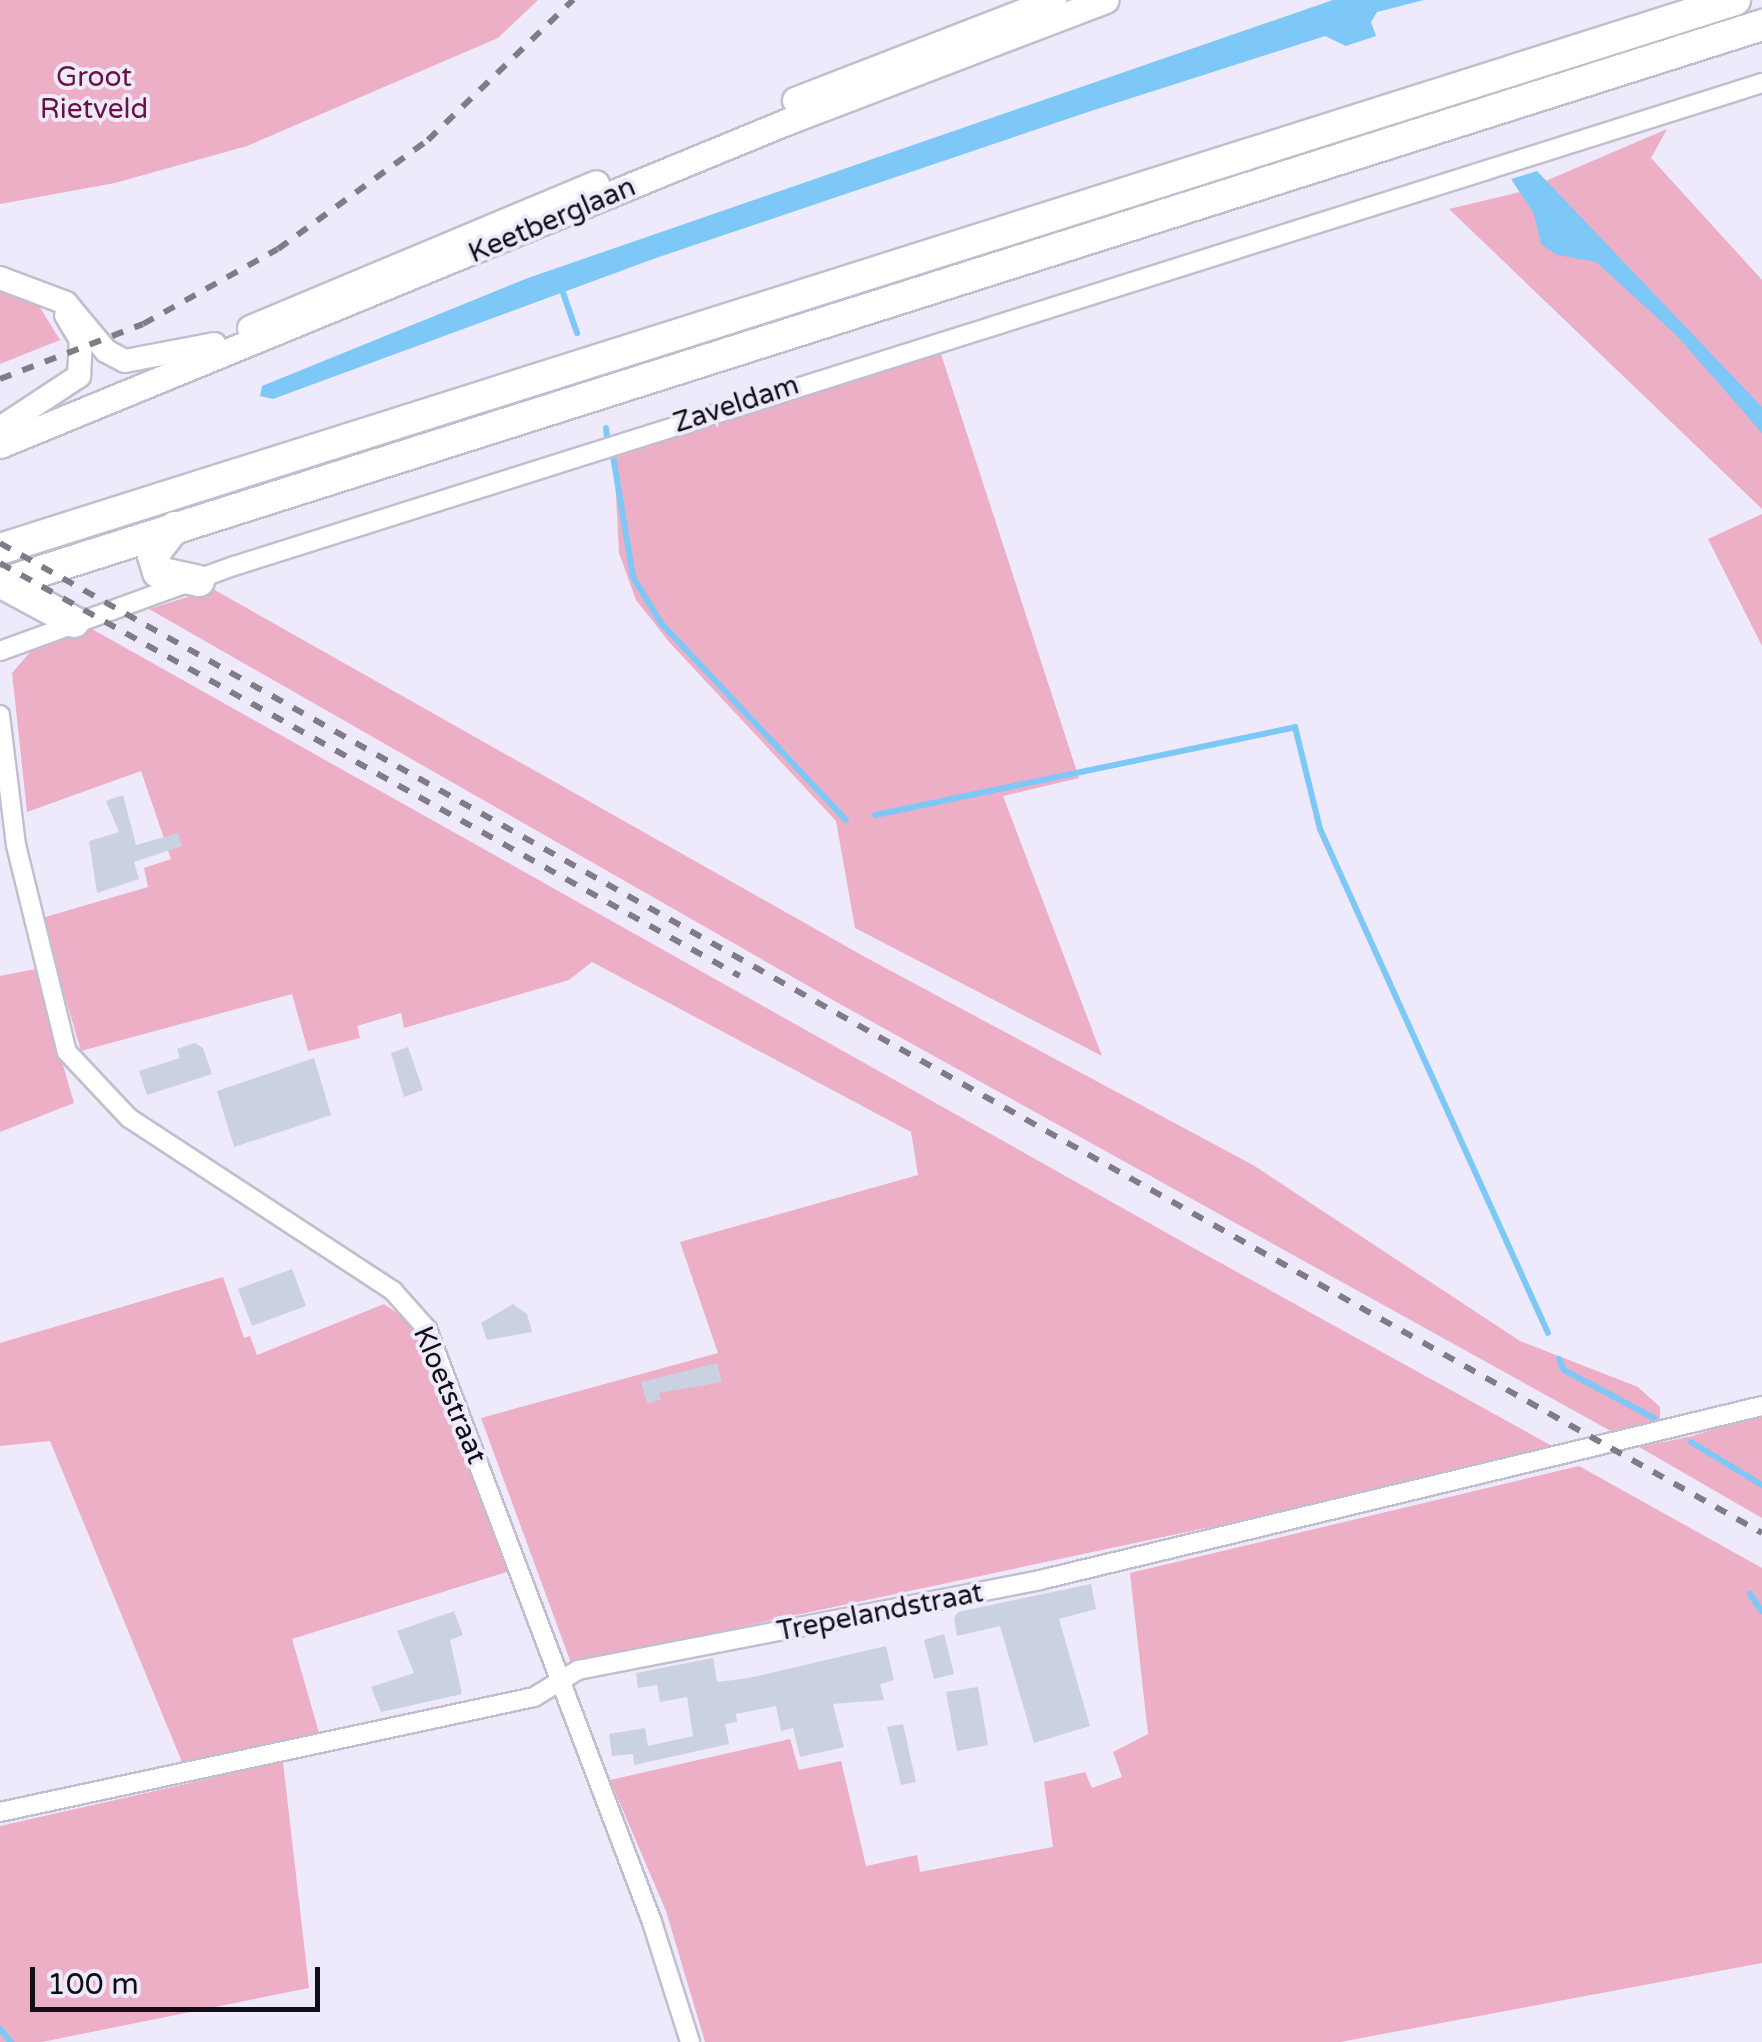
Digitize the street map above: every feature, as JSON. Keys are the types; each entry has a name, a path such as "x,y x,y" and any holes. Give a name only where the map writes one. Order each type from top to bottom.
{"highway":[{"path":"0,549 1735,0"},
{"path":"1,584 1762,25"},
{"path":"175,527 153,555 158,572 199,580"},
{"path":"1,584 74,622"}],"main road":[{"name":"Keetberglaan","path":"0,428 214,344 932,44 1052,0"},
{"name":"Keetberglaan","path":"0,445 786,122 1106,0"}],"street":[{"name":"Zaveldam","path":"0,651 199,580 1477,169 1762,82"},
{"path":"0,278 78,312 106,350 125,361 214,344"},
{"path":"0,428 80,376 78,332 45,295"},
{"name":"Kloetstraat","path":"0,715 16,845 67,1052 128,1118 338,1254 412,1310 438,1354 685,2011 690,2042"},
{"name":"Trepelandstraat","path":"0,1812 534,1697 578,1670 1040,1580 1762,1406"}],"green space":[{"name":"Groot Rietveld","path":"0,0 538,0 498,38 247,146 115,183 0,204"},
{"path":"1667,129 1651,158 1762,280 1762,509 1449,209 1520,192"},
{"path":"0,292 39,306 60,340 0,364"},
{"path":"940,351 1079,778 1003,796 1102,1056 855,928 836,821 670,643 636,600 619,553 614,458"},
{"path":"1762,514 1762,646 1708,539"},
{"path":"213,589 865,957 1253,1165 1520,1341 1638,1387 1660,1407 1660,1425 1618,1435 840,1004 149,609"},
{"path":"92,629 1563,1452 571,1663 481,1418 718,1353 680,1242 918,1175 911,1132 592,962 569,980 404,1028 401,1013 357,1026 360,1038 308,1051 292,994 81,1051 42,918 148,887 144,868 171,859 141,771 27,812 12,673 31,651"},
{"path":"35,969 74,1103 0,1132 0,976"},
{"path":"223,1277 244,1338 250,1336 257,1355 384,1304 413,1324 433,1359 513,1570 292,1639 320,1736 182,1762 50,1441 0,1446 0,1343"},
{"path":"1762,1414 1762,1518 1639,1447 1692,1436"},
{"path":"1579,1466 1762,1568 1762,1963 1340,2042 705,2042 666,1911 610,1780 790,1739 799,1770 841,1761 866,1866 917,1855 920,1872 1053,1847 1044,1782 1085,1772 1092,1788 1122,1777 1113,1752 1148,1734 1130,1573"},
{"path":"283,1762 309,1988 42,2042 0,2042 0,1826"}],"water":[{"path":"1333,0 1424,0 1377,12 1371,22 1376,36 1346,46 1325,36 1091,111 656,258 273,399 260,396 262,386 528,278"},
{"path":"1537,171 1762,407 1762,433 1677,336 1596,262 1557,255 1541,244 1534,214 1511,179"}],"building":[{"path":"123,795 136,845 178,833 182,846 134,862 139,879 97,893 89,841 119,832 106,801"},
{"path":"195,1043 203,1048 212,1074 147,1095 139,1071 180,1058 177,1049"},
{"path":"408,1047 423,1090 404,1097 391,1053"},
{"path":"314,1058 331,1115 234,1147 217,1091"},
{"path":"292,1269 306,1306 252,1326 238,1289"},
{"path":"513,1304 527,1314 532,1332 487,1340 481,1323"},
{"path":"717,1363 722,1382 659,1393 661,1400 647,1403 641,1382"},
{"path":"1091,1584 1096,1609 1059,1619 1090,1726 1034,1743 1000,1626 957,1636 954,1618 958,1612"},
{"path":"454,1611 463,1635 450,1640 462,1694 381,1712 371,1687 414,1673 397,1631"},
{"path":"944,1634 954,1674 934,1679 924,1640"},
{"path":"886,1646 894,1680 880,1684 884,1700 833,1704 844,1747 800,1757 793,1728 781,1731 776,1706 736,1714 737,1722 725,1724 729,1744 634,1765 633,1754 612,1756 609,1734 645,1728 648,1746 693,1736 687,1697 660,1702 657,1685 638,1688 636,1673 713,1658 717,1682"},
{"path":"978,1687 988,1745 957,1751 946,1692"},
{"path":"903,1724 916,1782 901,1785 887,1727"}],"waterway":[{"path":"561,287 577,333"},
{"path":"606,428 607,436"},
{"path":"613,456 633,577 661,623 846,820"},
{"path":"875,815 1295,727 1320,829 1548,1333"},
{"path":"1559,1359 1564,1370 1654,1418"},
{"path":"1691,1442 1762,1485"},
{"path":"1750,1594 1762,1611"},
{"path":"0,2029 11,2042"}],"railway":[{"path":"0,379 143,324 278,249 428,140 573,0"},
{"path":"0,543 1762,1533"},
{"path":"0,563 740,976"}]}
